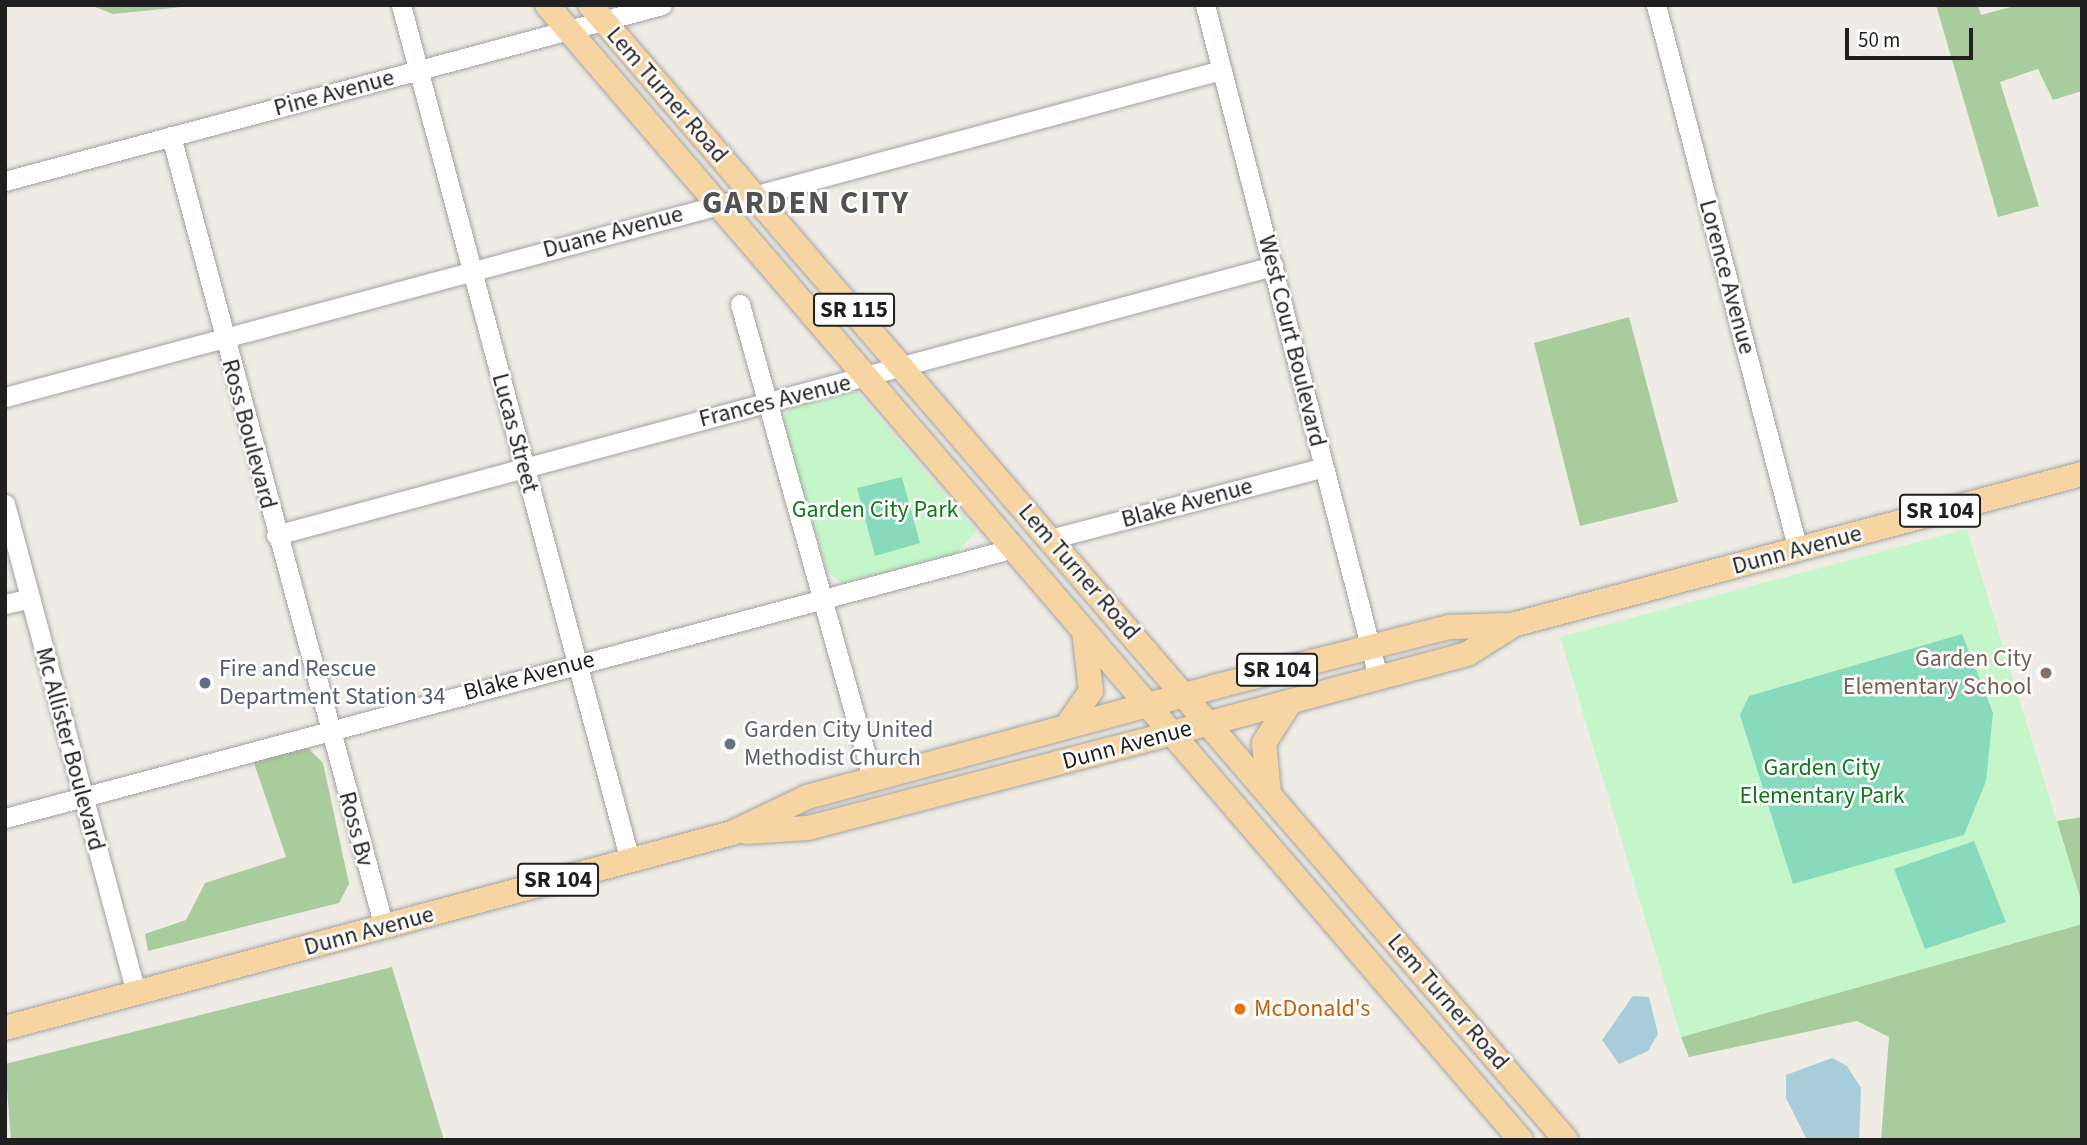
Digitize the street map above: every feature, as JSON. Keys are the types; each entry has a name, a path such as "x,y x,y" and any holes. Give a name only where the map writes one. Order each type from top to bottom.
{"main road":[{"name":"Lem Turner Road","path":"548,5 1521,1140"},
{"name":"Lem Turner Road","path":"597,13 1566,1140"},
{"name":"Dunn Avenue","path":"5,1028 732,833 807,797 1149,704 1450,627 1512,625 2082,474"},
{"name":"Dunn Avenue","path":"732,833 808,828 1173,733 1467,653 1512,625"},
{"path":"1066,727 1091,691 1084,630"},
{"path":"1269,794 1264,743 1291,701"}],"street":[{"name":"Lucas Street","path":"401,5 630,861"},
{"name":"Pine Avenue","path":"5,181 568,30 597,13 663,5"},
{"name":"West Court Boulevard","path":"1205,5 1378,677"},
{"name":"Lorence Avenue","path":"1656,5 1798,550"},
{"name":"Duane Avenue","path":"5,397 1222,69"},
{"name":"Ross Boulevard","path":"171,136 329,730"},
{"name":"Frances Avenue","path":"276,535 523,464 904,368 1273,266"},
{"path":"740,304 770,402 873,780"},
{"name":"Blake Avenue","path":"1050,539 1324,467"},
{"name":"Mc Allister Boulevard","path":"5,504 136,993"},
{"name":"Blake Avenue","path":"5,818 1014,548"},
{"path":"5,604 30,598"},
{"name":"Ross Bv","path":"329,730 384,927"}],"green space":[{"path":"90,5 202,5 113,14"},
{"path":"1936,5 1978,5 1981,15 2018,5 2082,5 2082,91 2053,100 2038,69 2000,82 2039,206 1998,217"},
{"path":"1629,317 1678,502 1580,526 1534,343"},
{"name":"Garden City Park","path":"856,391 976,531 955,555 845,586 827,571 782,419 793,404"},
{"path":"902,477 920,543 875,556 857,488"},
{"name":"Garden City Elementary Park","path":"1967,529 2082,904 2082,924 1681,1037 1560,637"},
{"path":"1962,634 1993,713 1986,781 1964,835 1793,884 1740,715 1749,696"},
{"path":"304,744 323,763 349,884 339,903 148,951 145,934 186,920 205,883 286,857 252,757"},
{"path":"2082,817 2082,904 2057,821"},
{"path":"1974,841 2006,922 1925,949 1894,869"},
{"path":"2082,924 2082,1140 1881,1140 1889,1037 1857,1021 1689,1057 1681,1037"},
{"path":"392,967 444,1140 11,1140 5,1064"}],"water":[{"path":"1633,996 1649,997 1658,1034 1648,1051 1619,1064 1602,1040"},
{"path":"1832,1058 1847,1066 1861,1088 1859,1140 1807,1140 1786,1098 1786,1075"}],"place":[{"name":"Garden City Elementary School","path":"2046,673"},
{"name":"Fire and Rescue Department Station 34","path":"205,683"},
{"name":"Garden City United Methodist Church","path":"730,744"},
{"name":"McDonald's","path":"1240,1009"}],"district":[{"name":"GARDEN CITY","path":"806,203"}]}
